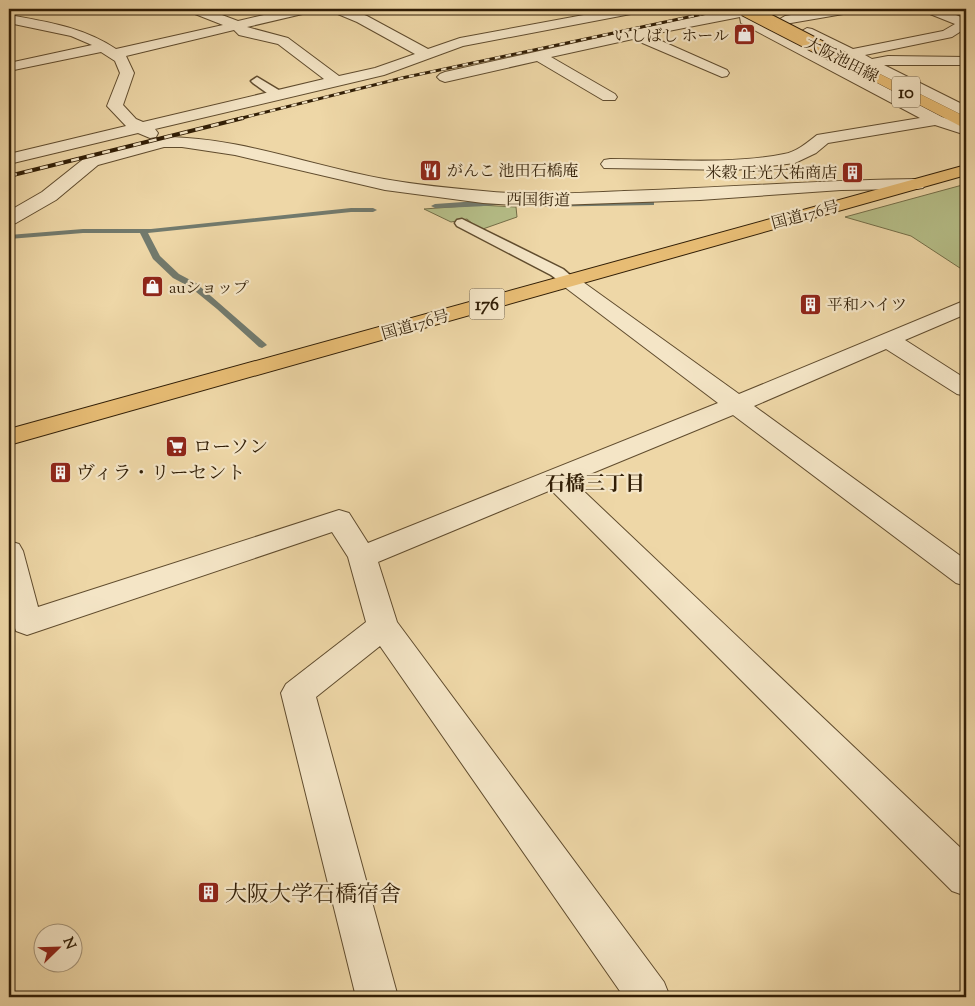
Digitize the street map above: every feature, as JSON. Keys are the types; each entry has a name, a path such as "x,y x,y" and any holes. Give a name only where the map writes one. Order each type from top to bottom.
{"main road":[{"name":"大阪池田線","path":"746,11 849,57 966,123"},
{"name":"国道176号","path":"9,437 966,170"}],"street":[{"path":"195,9 236,25 244,32 283,41 336,81"},
{"path":"9,67 110,50 306,9"},
{"path":"338,9 362,18 427,54"},
{"path":"13,157 379,72 460,42 636,9"},
{"path":"785,20 849,9"},
{"path":"849,57 946,34 965,22 930,9"},
{"path":"746,11 746,20 936,120 966,130"},
{"path":"445,77 746,11 775,16 785,20 849,57 870,63 966,112"},
{"path":"9,19 75,33 110,50 121,59 127,73 115,106 130,122 164,142"},
{"path":"636,35 722,73"},
{"path":"539,56 609,97"},
{"path":"870,63 888,60 966,61"},
{"path":"610,164 736,165 789,160 810,149 823,139 936,120"},
{"path":"9,219 48,196 92,161 164,142"},
{"name":"西国街道","path":"164,142 182,142 235,150 385,185 477,197 518,200 680,195 841,185 917,184"},
{"path":"569,281 966,575"},
{"path":"362,557 737,404 966,306"},
{"path":"888,340 966,389"},
{"path":"554,478 966,878"},
{"path":"9,551 18,626 339,520 362,557 383,626 649,997"},
{"path":"377,997 298,693 383,626"}],"lane":[{"path":"257,81 278,95"},
{"path":"462,223 557,272 569,281"}],"green space":[{"path":"435,9 503,9 460,14"},
{"path":"966,184 966,272 911,236 845,217"},
{"path":"479,205 516,207 517,217 480,230 467,219 451,222 424,209"}],"waterway":[{"path":"435,206 478,203 497,204"},
{"path":"530,205 651,203"},
{"path":"143,231 351,210 373,210"},
{"path":"9,237 83,231 143,231"},
{"path":"143,231 156,257 176,276 193,285 220,307 262,345"}],"railway":[{"path":"238,119 402,78 726,9"},
{"path":"9,176 243,118"}],"place":[{"name":"いしばし ホール","path":"745,35"},
{"name":"がんこ 池田石橋庵","path":"431,170"},
{"name":"米穀 正光大祐商店","path":"853,172"},
{"name":"auショップ","path":"153,287"},
{"name":"平和ハイツ","path":"811,304"},
{"name":"ローソン","path":"177,446"},
{"name":"ヴィラ・リーセント","path":"60,472"},
{"name":"大阪大学石橋宿舎","path":"209,893"}],"district":[{"name":"石橋三丁目","path":"595,483"}]}
